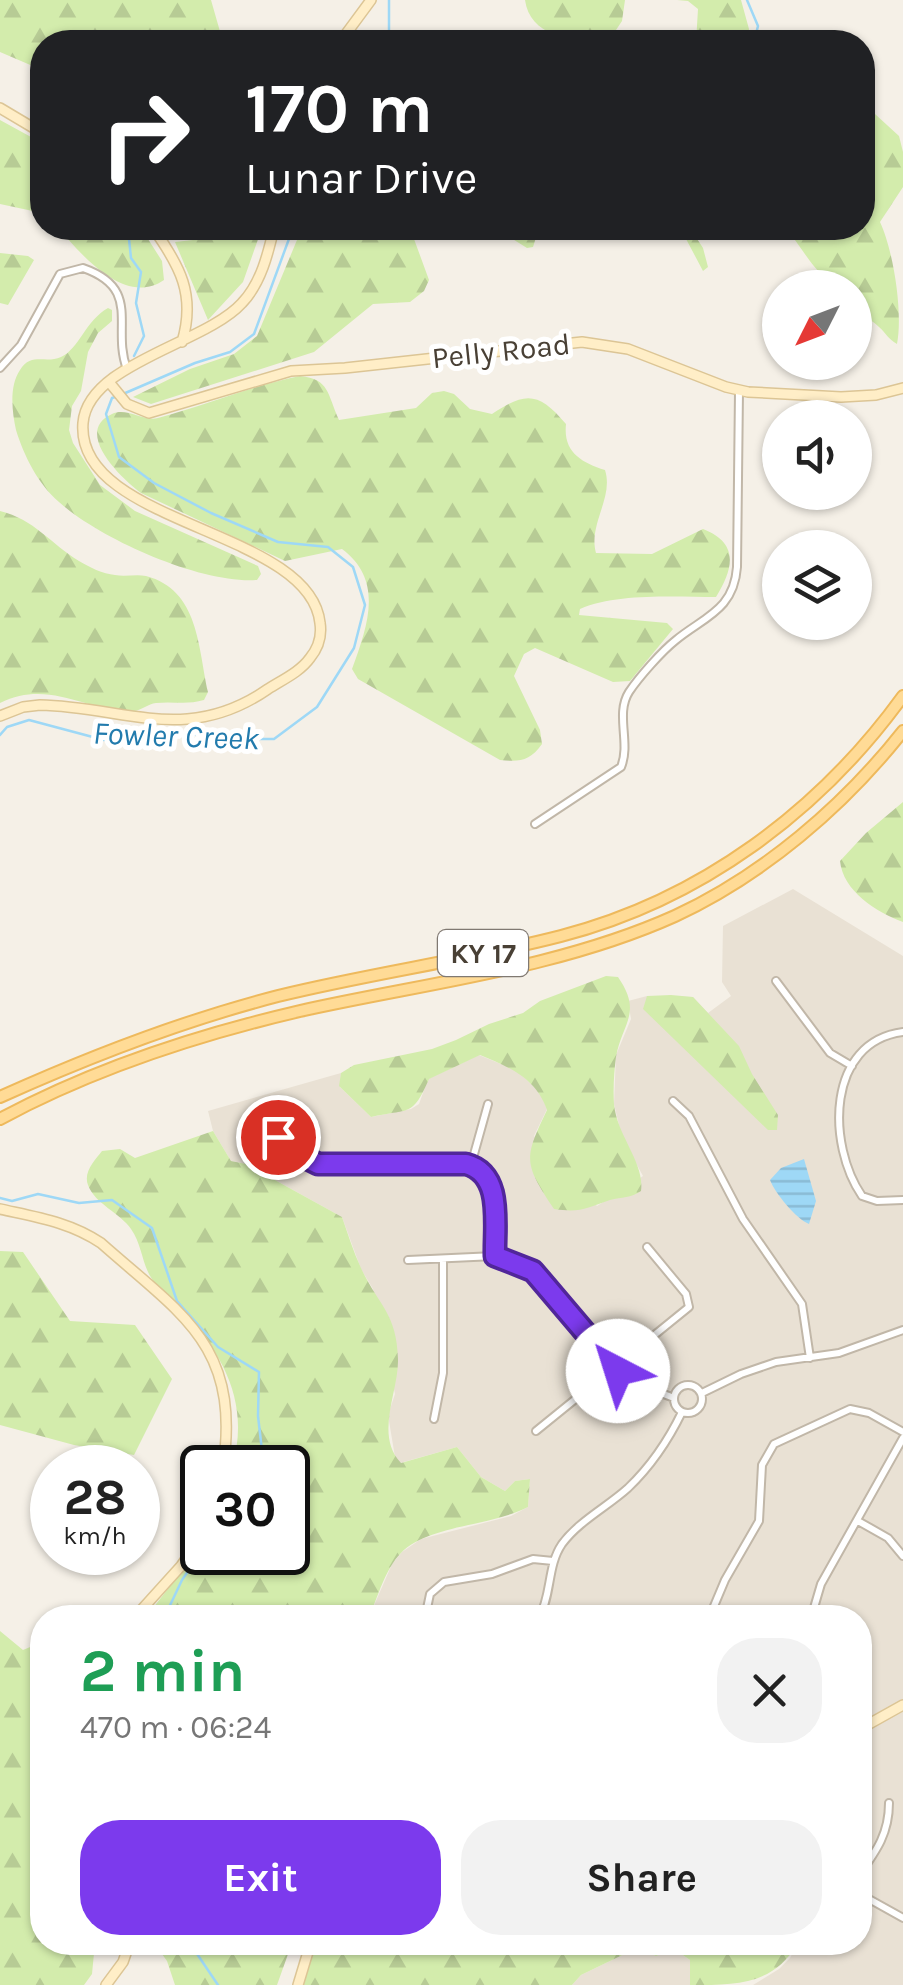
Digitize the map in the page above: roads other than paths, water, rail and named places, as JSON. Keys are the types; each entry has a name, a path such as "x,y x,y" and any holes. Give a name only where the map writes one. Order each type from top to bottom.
{"main road":[{"path":"349,30 370,0"},
{"path":"0,108 30,126"},
{"path":"159,240 188,295 190,308 182,342"},
{"path":"0,716 40,705 153,720 221,715 294,672 306,663 318,644 319,614 313,600 294,579 266,558 130,495 97,462 84,434 84,420 95,393 128,370 218,322 244,300 264,264 271,240"},
{"name":"Pelly Road","path":"109,382 127,404 150,413 291,370 344,368 582,342 628,348 739,390 842,396 876,395 903,388"},
{"name":"KY 17","path":"0,1097 83,1059 182,1023 281,996 564,936 642,909 722,867 779,828 840,773 903,696"},
{"name":"KY 17","path":"3,1118 89,1078 244,1025 552,958 647,928 708,898 780,850 843,797 903,731"},
{"path":"0,1209 84,1231 101,1242 195,1329 212,1355 222,1381 225,1445"},
{"path":"146,1605 180,1568"},
{"path":"872,1723 903,1705"},
{"path":"106,1985 125,1955"},
{"path":"298,1985 307,1955"}],"street":[{"path":"0,368 22,345 60,274 83,268 105,279 121,301 122,352 128,370"},
{"path":"535,824 622,768 624,707 631,690 672,643 704,622 732,590 737,570 739,390"},
{"path":"776,981 830,1053 852,1066"},
{"path":"903,1032 888,1034 869,1044 852,1066 839,1109 838,1127 844,1158 862,1196 877,1201 903,1200"},
{"path":"673,1101 688,1116 743,1219 802,1304 810,1358"},
{"path":"471,1165 488,1104"},
{"path":"278,1137 318,1164 471,1165 487,1176 493,1189 495,1256"},
{"path":"536,1431 689,1307 686,1294 647,1247"},
{"path":"408,1260 495,1256 533,1271 614,1367 639,1388 674,1398 682,1412"},
{"path":"434,1419 443,1374 442,1260"},
{"path":"702,1393 776,1362 839,1354 903,1330"},
{"path":"674,1398 677,1389 686,1384 702,1393 698,1409 682,1412"},
{"path":"715,1605 759,1520 761,1472 764,1458 774,1444 850,1409 869,1413 903,1436 820,1584 815,1605"},
{"path":"544,1605 553,1561 572,1532 627,1488 656,1457 682,1412"},
{"path":"858,1521 888,1538 903,1556"},
{"path":"426,1605 438,1585 492,1574 533,1559 553,1561"},
{"path":"872,1857 888,1828 889,1803"},
{"path":"872,1901 903,1918"}],"water":[{"path":"804,1159 816,1201 809,1224 786,1205 770,1180 781,1168"}],"waterway":[{"path":"389,0 389,30"},
{"name":"Fowler Creek","path":"747,0 757,30"},
{"path":"129,240 131,258 141,272 136,303 144,336 134,356"},
{"name":"Fowler Creek","path":"123,394 230,352 254,334 289,240"},
{"name":"Fowler Creek","path":"0,735 7,727 29,720 104,740 143,728 231,739 274,739 317,707 354,648 365,605 353,567 328,547 278,542 154,483 119,457 106,414 115,397"},
{"name":"Fowler Creek","path":"0,1198 12,1201 38,1194 79,1203 112,1200 152,1228 177,1301 218,1347 259,1372 261,1445"},
{"name":"Fowler Creek","path":"170,1605 185,1575"},
{"name":"Fowler Creek","path":"198,1955 218,1985"}]}
